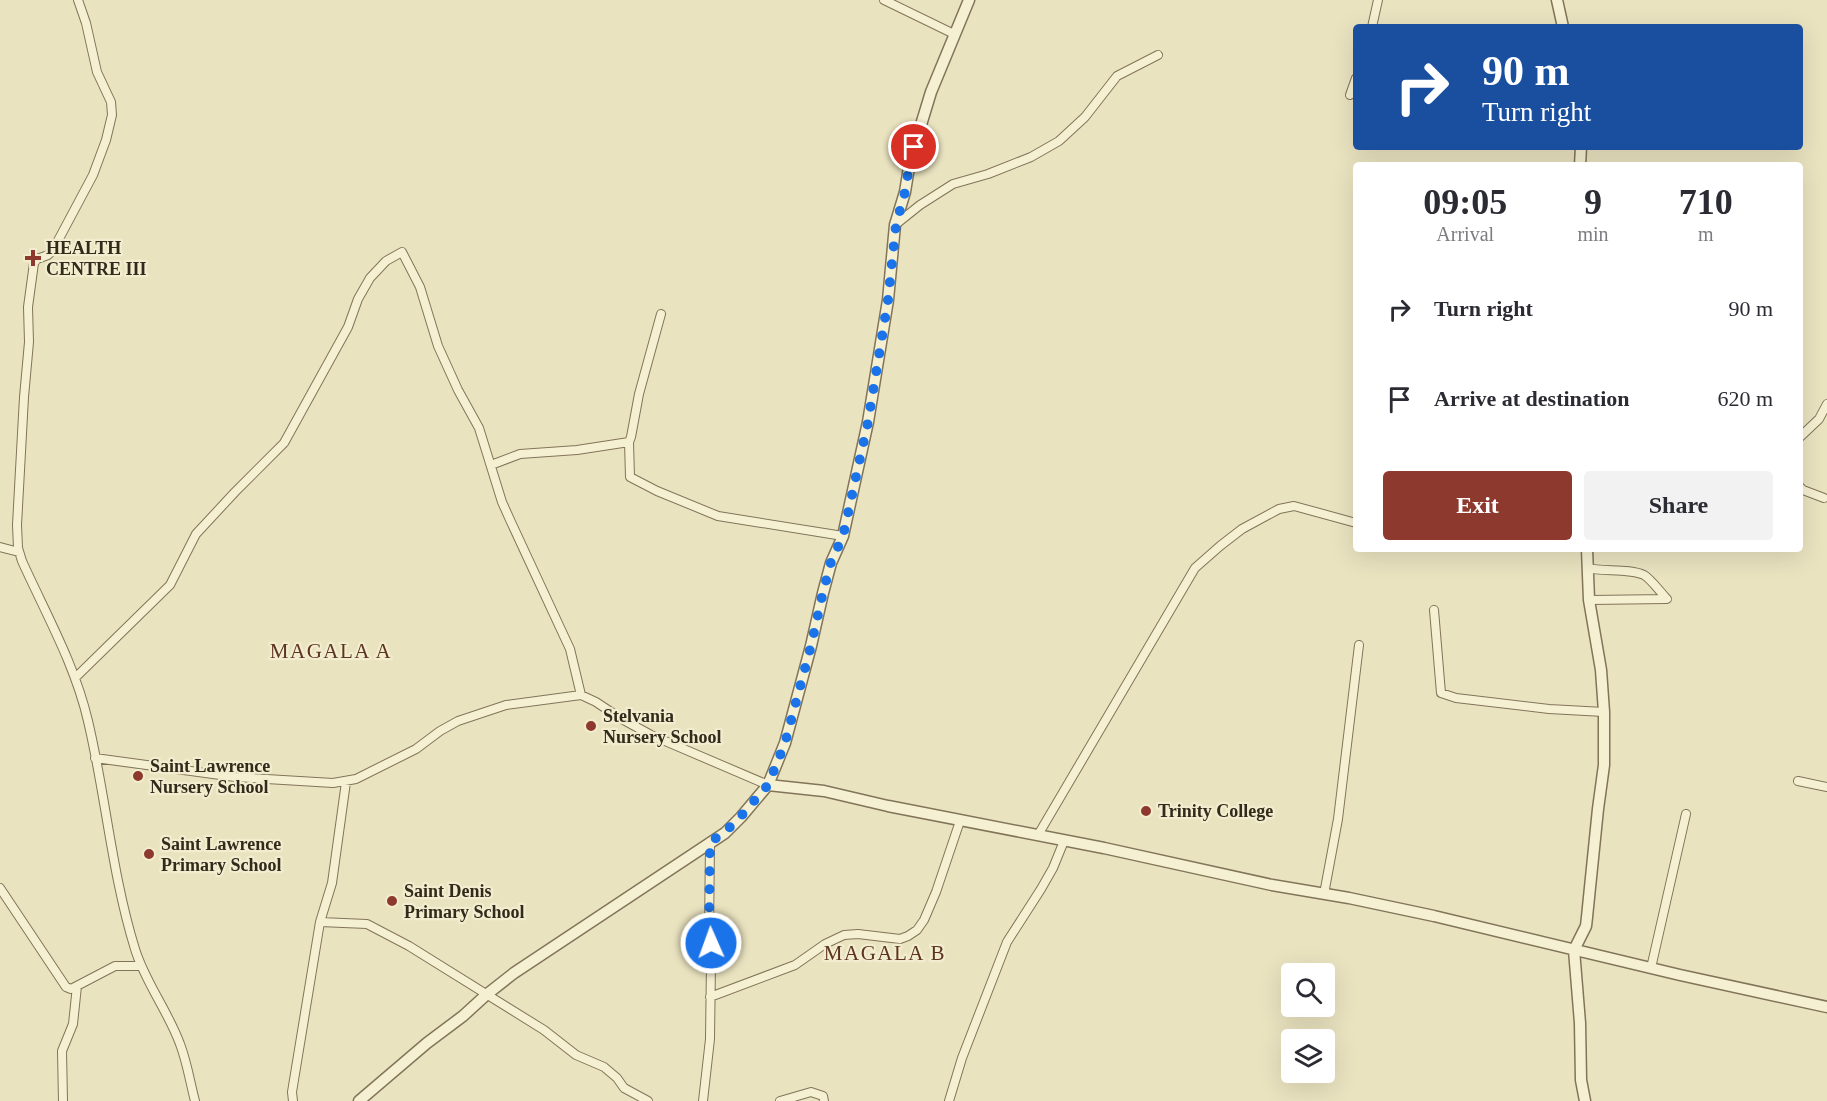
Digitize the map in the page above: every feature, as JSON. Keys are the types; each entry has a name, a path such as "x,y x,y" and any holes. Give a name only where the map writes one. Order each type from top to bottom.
{"street":[{"path":"78,0 86,23 97,72 111,102 112,115 106,140 93,175 53,250 34,263 28,307 17,525 19,552 75,678 88,720 104,810 135,951 180,1044 195,1101"},
{"path":"884,0 954,34"},
{"path":"359,1101 419,1049 514,973 724,833 768,785 785,743 825,583 831,562 843,536 868,422 888,300 896,225 910,161 931,92 969,0"},
{"path":"1373,24 1378,0"},
{"path":"1557,0 1562,24"},
{"path":"896,225 953,184 1031,157 1059,141 1085,117 1117,76 1158,55"},
{"path":"1350,95 1353,86"},
{"path":"75,678 170,585 196,534 284,443 348,327 358,299 370,278 386,261 402,252 420,287 438,346 479,428 502,502 570,649 581,695"},
{"path":"661,314 628,442 630,477 718,516 843,536"},
{"path":"1803,434 1819,419 1827,404"},
{"path":"491,465 520,454 577,450 628,442"},
{"path":"1803,490 1824,498"},
{"path":"1038,835 1196,568 1242,529 1280,509 1294,506 1353,522"},
{"path":"0,547 19,552"},
{"path":"1585,1101 1581,1080 1580,1023 1574,950 1586,926 1604,765 1601,670 1589,600 1587,552"},
{"path":"1587,568 1620,570 1644,575 1667,599 1589,600"},
{"path":"1434,610 1441,693 1456,698 1549,709 1604,712"},
{"path":"1324,894 1338,819 1359,645"},
{"path":"95,758 235,777 346,782 416,749 458,721 487,710 506,705 581,695 651,735 768,785 824,791 1272,885 1434,916 1827,1007"},
{"path":"1798,781 1827,787"},
{"path":"292,1101 320,922 332,883 346,782"},
{"path":"1651,968 1686,814"},
{"path":"710,997 795,965 825,944 844,935 858,934 900,939 917,930 924,920 936,891 960,821"},
{"path":"949,1101 962,1058 1007,942 1049,875 1065,841"},
{"path":"704,1101 710,1039 710,842"},
{"path":"0,888 66,987 72,989 115,966 141,966"},
{"path":"320,922 367,924 409,946 544,1030 576,1055 604,1067 627,1090 648,1101"},
{"path":"63,1101 62,1051 73,1024 77,986"},
{"path":"780,1101 811,1092 823,1096 824,1101"}],"place":[{"name":"HEALTH CENTRE III","path":"33,258"},
{"name":"Stelvania Nursery School","path":"591,726"},
{"name":"Saint Lawrence Nursery School","path":"138,776"},
{"name":"Trinity College","path":"1146,811"},
{"name":"Saint Lawrence Primary School","path":"149,854"},
{"name":"Saint Denis Primary School","path":"392,901"}],"district":[{"name":"MAGALA A","path":"331,651"},
{"name":"MAGALA B","path":"885,953"}],"route":[{"path":"711,943 709,933 710,842 724,833 768,785 785,743 831,562 843,536 868,422 888,300 896,225 914,147"}]}
